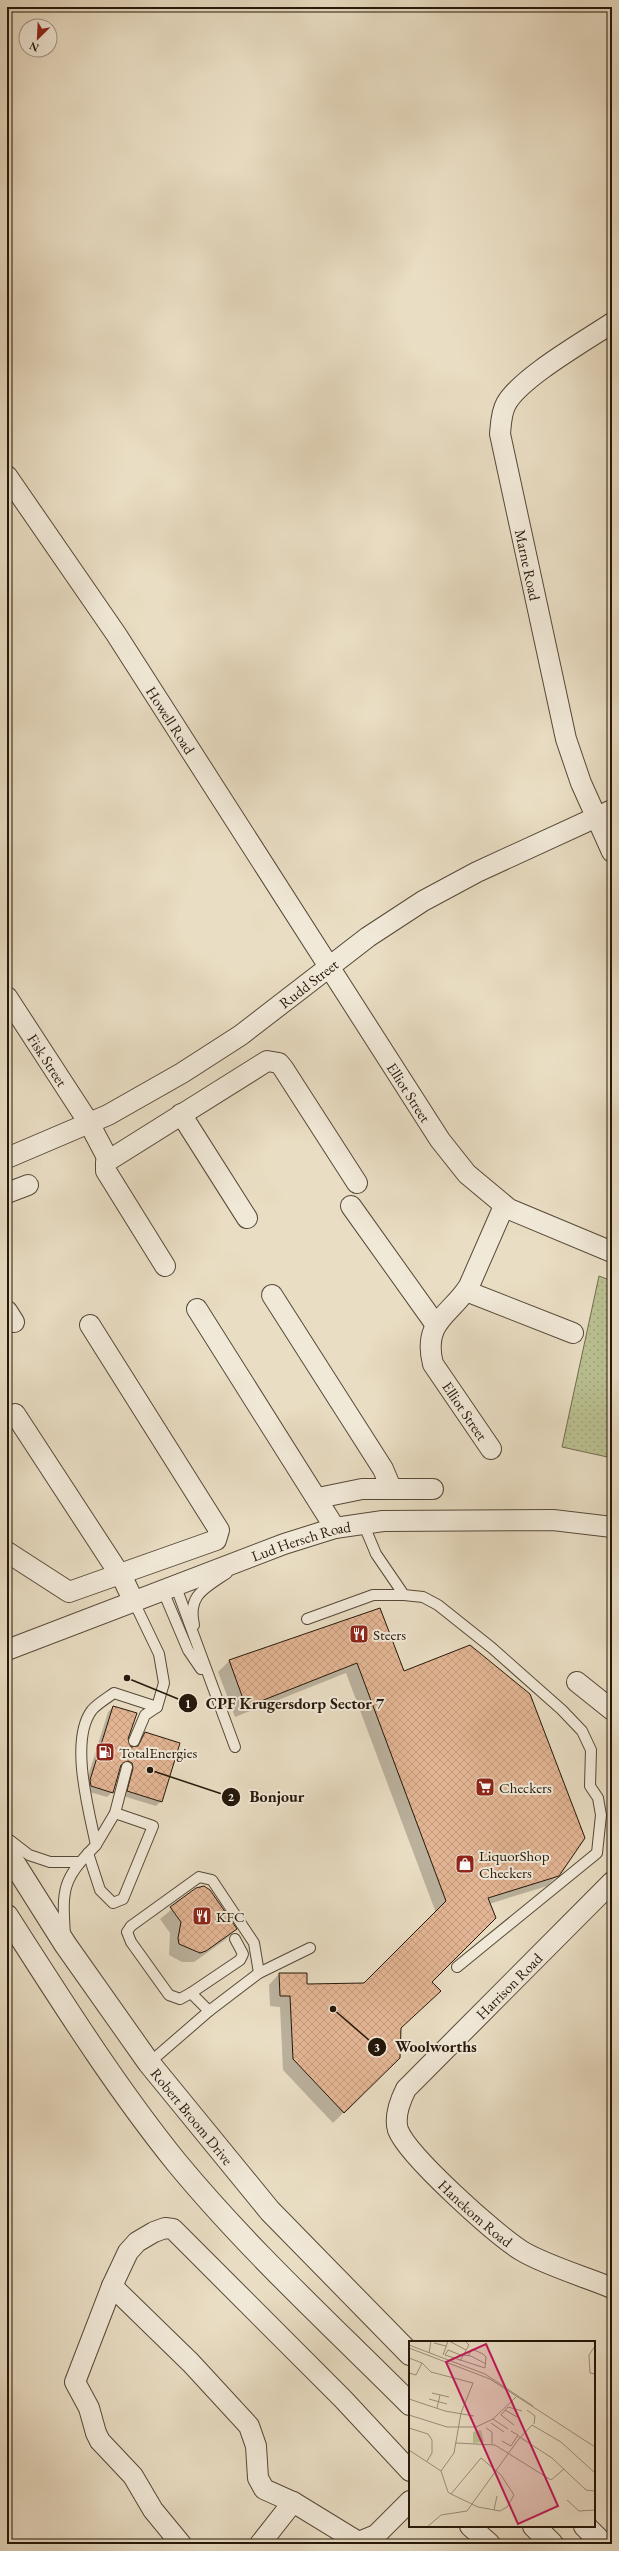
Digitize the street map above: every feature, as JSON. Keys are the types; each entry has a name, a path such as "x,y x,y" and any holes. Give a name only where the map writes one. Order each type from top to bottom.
{"street":[{"name":"Marne Road","path":"612,323 523,383 505,405 501,420 500,434 560,717 581,783 604,814 612,852"},
{"name":"Howell Road","path":"7,476 116,634 329,966"},
{"name":"Rudd Street","path":"7,1158 129,1105 182,1073 241,1035 368,937 436,893 477,872 604,814"},
{"name":"Elliot Street","path":"329,966 440,1140 467,1174 504,1206 528,1219 612,1252"},
{"name":"Fisk Street","path":"7,997 89,1123 108,1159"},
{"path":"165,1266 106,1172 105,1165 108,1159 267,1061 279,1063 357,1183"},
{"path":"181,1114 247,1218"},
{"path":"7,1193 28,1185"},
{"path":"351,1206 436,1324"},
{"name":"Elliot Street","path":"491,1449 433,1364 430,1353 431,1336 436,1324 466,1291 504,1206"},
{"path":"466,1291 573,1333"},
{"path":"272,1295 383,1469 391,1488"},
{"path":"197,1309 318,1498 335,1528"},
{"path":"7,1552 69,1592 216,1540 219,1530 90,1325"},
{"path":"15,1414 120,1575 134,1602"},
{"path":"318,1498 344,1491 391,1488 433,1488"},
{"name":"Lud Hersch Road","path":"7,1650 246,1559 335,1528 363,1523 553,1520 612,1527"},
{"path":"577,1682 612,1710"},
{"name":"Robert Broom Drive","path":"7,1852 65,1944 149,2063 270,2211 409,2353"},
{"name":"Harrison Road","path":"406,2090 612,1882"},
{"path":"7,1916 107,2070 177,2163 241,2236 409,2403"},
{"name":"Hanekom Road","path":"406,2090 399,2107 397,2123 404,2142 483,2222 523,2251 612,2288"},
{"path":"181,2544 153,2510 133,2476 100,2441 96,2433 89,2408 75,2382 112,2286 128,2252 137,2242 160,2229 173,2229 327,2383 409,2470"},
{"path":"112,2286 191,2363 249,2426 256,2446 258,2478 270,2493 293,2502 364,2542 409,2502"},
{"path":"260,2544 293,2502"},
{"path":"471,2527 490,2544"},
{"path":"535,2527 552,2544"},
{"path":"586,2527 603,2544"}],"lane":[{"path":"363,1523 376,1554 404,1595"},
{"path":"209,1681 192,1608 195,1597 246,1559"},
{"path":"169,1589 209,1681 235,1747"},
{"path":"307,1619 373,1595 404,1595 423,1597 438,1605 562,1710 582,1732 591,1750 590,1786 598,1798 600,1815 597,1853 457,1967"},
{"path":"134,1602 159,1654 164,1683 156,1707 145,1715 134,1741"},
{"path":"96,1845 86,1796 82,1757 82,1731 92,1710 114,1693 156,1707"},
{"path":"65,1944 63,1901 65,1884 79,1862 96,1845 115,1813 127,1767"},
{"path":"88,1853 100,1890 113,1902 123,1899 153,1826 115,1813"},
{"path":"7,1838 29,1855 50,1862 79,1862"},
{"path":"235,1939 243,1954 240,1960 192,1993 180,1999 169,1995 131,1942 127,1932 131,1926 199,1877 212,1880 254,1942 259,1973"},
{"path":"149,2063 209,2011 259,1973 310,1948"},
{"path":"192,1993 209,2011"}],"green space":[{"path":"599,1276 612,1281 612,1458 562,1447"}],"building":[{"path":"380,1608 404,1671 470,1645 530,1694 585,1838 559,1876 488,1898 496,1918 432,1982 441,1991 401,2028 400,2058 344,2113 293,2059 290,1996 280,1996 279,1973 307,1973 307,1984 364,1983 446,1901 357,1663 246,1707 229,1660"},
{"path":"113,1706 137,1713 128,1739 131,1747 138,1746 145,1732 180,1743 162,1802 127,1791 133,1768 132,1763 128,1761 121,1765 113,1793 91,1786 90,1780"},
{"name":"KFC","path":"204,1886 210,1890 237,1929 206,1951 200,1953 179,1944 178,1938 181,1922 170,1907 196,1888"}],"place":[{"name":"Steers","path":"359,1634"},
{"name":"CPF Krugersdorp Sector 7","path":"127,1678"},
{"name":"TotalEnergies","path":"105,1752"},
{"name":"Bonjour","path":"150,1770"},
{"name":"Checkers","path":"485,1787"},
{"name":"LiquorShop Checkers","path":"465,1864"},
{"name":"KFC","path":"202,1916"},
{"name":"Woolworths","path":"333,2009"}]}
